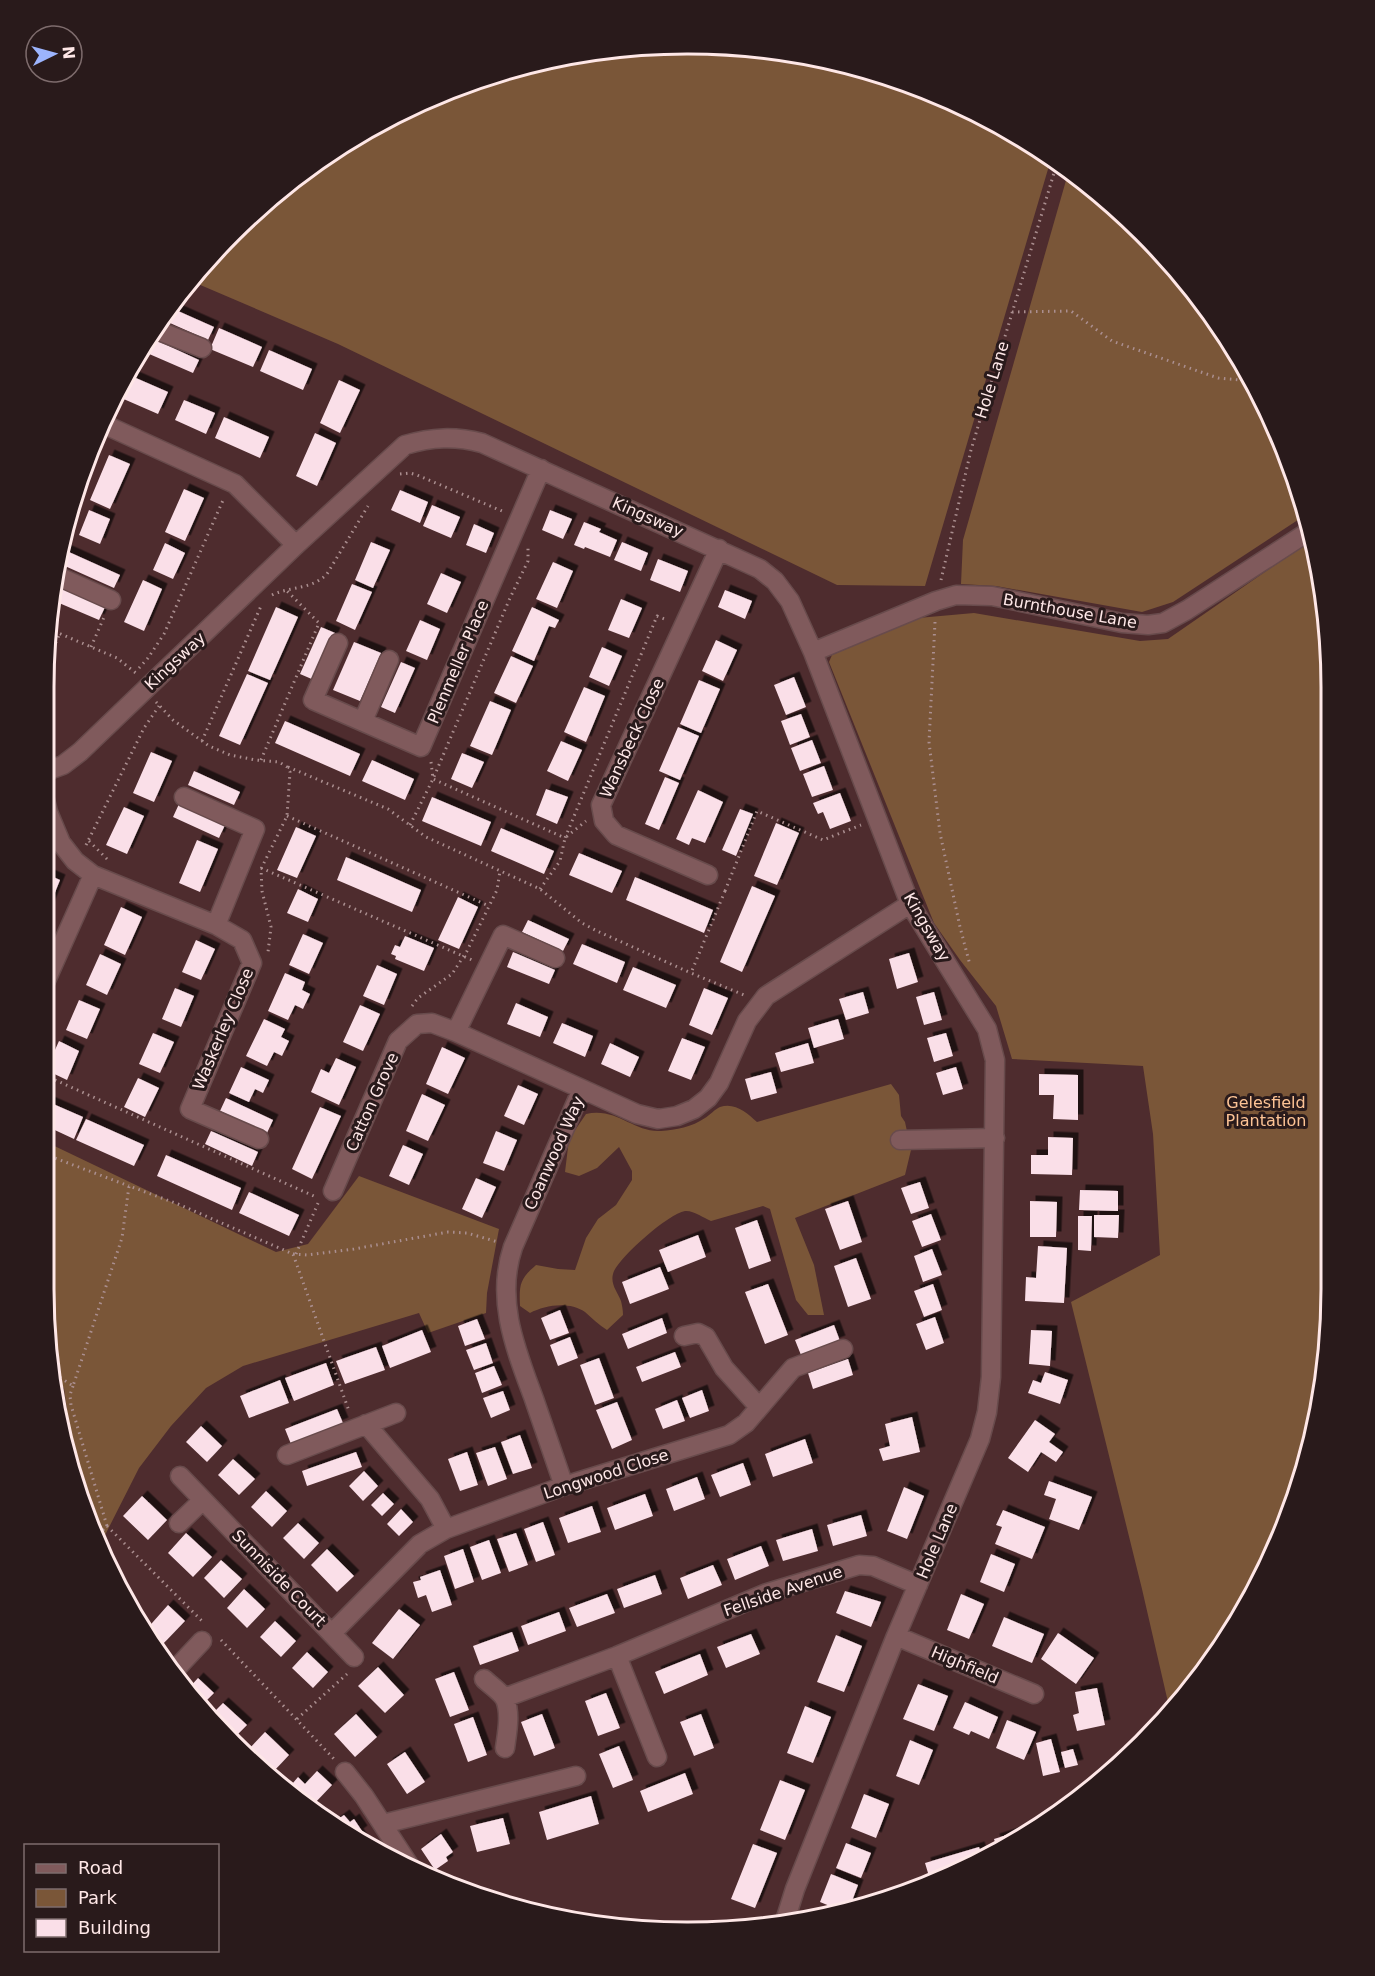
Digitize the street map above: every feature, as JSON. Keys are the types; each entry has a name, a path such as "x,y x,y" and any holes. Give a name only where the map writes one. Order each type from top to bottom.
{"street":[{"path":"163,333 202,348"},
{"path":"110,427 236,484 296,545"},
{"name":"Kingsway","path":"54,768 63,765 80,752 296,545 405,445 426,439 462,438 482,442 760,569 775,581 790,601 813,652 910,904 987,1029 995,1060 995,1138"},
{"name":"Plenmeller Place","path":"338,643 313,700 421,747 541,469"},
{"name":"Burnthouse Lane","path":"813,652 936,601 956,595 992,596 1122,623 1148,625 1163,623 1302,536"},
{"name":"Wansbeck Close","path":"708,875 616,835 604,821 601,805 718,549"},
{"path":"63,579 111,600"},
{"path":"363,721 389,660"},
{"path":"184,796 255,829 216,925"},
{"name":"Waskerley Close","path":"54,826 61,843 75,861 93,875 216,925 242,940 252,963 190,1109 259,1139"},
{"path":"54,963 93,875"},
{"name":"Coanwood Way","path":"564,1486 511,1335 506,1290 507,1264 582,1089 637,1114 658,1119 677,1116 694,1109 708,1098 719,1083 747,1021 766,996 910,904"},
{"path":"456,1032 503,935 555,958"},
{"name":"Catton Grove","path":"326,1195 398,1041 417,1024 432,1023 456,1032 582,1089"},
{"path":"900,1140 922,1147 995,1138"},
{"name":"Hole Lane","path":"787,1914 795,1889 896,1636 980,1439 987,1412 991,1377 995,1138"},
{"path":"684,1336 698,1333 706,1337 724,1368 759,1407"},
{"name":"Longwood Close","path":"332,1633 420,1544 446,1529 564,1486 729,1435 746,1423 793,1368 843,1349"},
{"path":"286,1455 396,1413"},
{"path":"361,1426 430,1499 446,1529"},
{"name":"Sunniside Court","path":"180,1476 354,1656"},
{"path":"179,1523 203,1500"},
{"name":"Fellside Avenue","path":"504,1698 617,1656 767,1593 859,1565 873,1566 918,1585"},
{"path":"179,1666 209,1634"},
{"name":"Highfield","path":"896,1636 1034,1694"},
{"path":"617,1656 657,1757"},
{"path":"484,1679 504,1698 508,1727 505,1748"},
{"path":"345,1772 402,1854"},
{"path":"383,1824 576,1776"}],"path":[{"name":"Hole Lane","path":"966,992 972,972 940,833 929,742 936,601 971,450 1054,172"},
{"path":"1012,312 1071,311 1112,341 1218,378 1241,380"},
{"path":"394,477 410,473 417,475 520,519"},
{"path":"135,672 148,658 164,634 231,482"},
{"path":"267,597 320,581 327,574 369,505"},
{"path":"410,825 433,779 528,561 528,545"},
{"path":"260,761 319,623 286,590"},
{"path":"91,647 111,600"},
{"path":"202,741 262,604"},
{"path":"540,889 560,861 565,838 657,616 683,627"},
{"path":"56,632 117,658 135,672 147,688"},
{"path":"55,644 60,633"},
{"path":"75,861 89,841 144,728 159,706"},
{"path":"286,767 388,809 426,837 540,889 582,923 760,1002"},
{"path":"433,779 565,838"},
{"path":"691,973 757,811 823,840 877,819"},
{"path":"287,816 489,906"},
{"path":"565,838 587,820 604,821"},
{"path":"242,860 488,967"},
{"path":"411,1008 418,998 452,974 497,890 500,872"},
{"path":"54,1079 326,1195 294,1254 361,1426"},
{"path":"54,1158 178,1204 294,1254 315,1254 448,1232 467,1233 513,1247"},
{"path":"129,1186 122,1238 70,1395 71,1405 108,1526 209,1634 297,1719 345,1772"},
{"path":"60,1377 73,1386"},
{"path":"102,1531 108,1526"},
{"path":"297,1719 360,1663 354,1656"}],"green space":[{"path":"688,54 770,59 811,66 891,88 930,102 968,119 1048,168 925,586 837,585 338,344 199,285 270,211 302,185 371,139 445,102 484,88 564,66 646,55"},
{"path":"1066,180 1105,211 1164,270 1214,336 1256,407 1273,445 1298,520 1173,602 1142,612 996,586 961,584 963,540"},
{"name":"Gelesfield Plantation","path":"1304,546 1316,605 1320,646 1320,1330 1309,1412 1287,1492 1273,1531 1236,1605 1190,1674 1168,1701 1071,1302 1160,1255 1153,1134 1143,1066 1012,1059 996,1006 934,923 829,662 832,655 918,618 974,613 1140,641 1168,639"},
{"path":"891,1084 899,1095 901,1116 905,1122 911,1150 905,1175 795,1218 814,1265 824,1315 808,1315 796,1300 770,1209 763,1206 711,1221 685,1211 657,1227 626,1255 614,1271 613,1283 621,1301 623,1315 607,1330 585,1312 572,1306 550,1306 530,1313 520,1306 522,1282 536,1265 575,1270 586,1238 598,1219 616,1205 632,1180 632,1171 619,1147 597,1168 579,1176 565,1172 569,1139 586,1114 607,1114 651,1131 661,1131 689,1126 720,1107 731,1106 740,1109 757,1122"},
{"path":"54,1146 276,1252 308,1244 359,1176 499,1229 487,1293 486,1313 428,1333 419,1313 243,1366 206,1388 171,1426 139,1468 104,1536 76,1452 66,1412 64,1388 59,1371 55,1330"}],"building":[{"path":"178,311 214,327 208,340 170,323"},
{"path":"219,328 262,347 253,367 210,349"},
{"path":"158,341 199,360 193,373 150,354"},
{"path":"269,350 312,369 303,390 260,371"},
{"path":"135,378 168,392 158,414 123,399"},
{"path":"339,380 360,390 340,433 320,423"},
{"path":"184,400 215,413 206,434 175,420"},
{"path":"224,417 269,437 260,458 215,438"},
{"path":"315,433 336,443 317,486 296,476"},
{"path":"109,455 130,464 110,509 90,500"},
{"path":"184,489 204,498 185,541 165,532"},
{"path":"400,490 428,502 420,523 391,510"},
{"path":"432,505 460,517 451,538 423,526"},
{"path":"89,510 110,519 100,544 79,535"},
{"path":"550,510 572,519 563,539 542,530"},
{"path":"584,522 601,529 599,532 617,540 610,557 574,545"},
{"path":"474,524 494,533 486,553 466,545"},
{"path":"371,542 390,550 373,588 355,580"},
{"path":"622,542 648,553 641,571 614,560"},
{"path":"165,543 185,553 173,579 153,570"},
{"path":"69,552 120,575 114,588 66,566"},
{"path":"658,559 688,571 680,592 650,580"},
{"path":"553,562 573,571 557,608 536,599"},
{"path":"441,573 461,582 447,613 427,604"},
{"path":"143,580 162,589 144,631 124,622"},
{"path":"352,584 372,592 355,630 336,621"},
{"path":"62,588 105,607 99,620 59,603"},
{"path":"725,590 752,601 745,619 718,607"},
{"path":"621,599 642,608 629,638 608,630"},
{"path":"276,607 298,617 270,680 248,671"},
{"path":"532,607 559,620 555,628 549,626 534,661 512,651"},
{"path":"420,620 440,629 427,660 406,651"},
{"path":"321,627 335,633 314,680 300,674"},
{"path":"716,640 737,650 723,681 702,671"},
{"path":"354,642 381,653 360,701 333,690"},
{"path":"602,647 622,656 609,686 589,677"},
{"path":"511,656 533,666 516,703 494,693"},
{"path":"401,662 415,668 395,713 381,707"},
{"path":"247,674 268,683 240,745 219,736"},
{"path":"794,677 806,707 786,715 774,685"},
{"path":"699,680 720,689 701,733 680,724"},
{"path":"584,687 605,696 586,742 564,732"},
{"path":"490,701 511,710 492,755 470,746"},
{"path":"801,714 810,737 790,745 781,721"},
{"path":"285,721 360,754 350,776 275,743"},
{"path":"678,727 699,736 680,780 659,771"},
{"path":"812,740 821,763 800,771 791,748"},
{"path":"561,741 582,750 568,781 547,771"},
{"path":"151,752 172,761 154,802 133,793"},
{"path":"462,753 484,762 472,788 451,779"},
{"path":"372,760 414,779 405,800 362,781"},
{"path":"824,766 833,790 812,797 803,774"},
{"path":"194,771 240,792 234,805 188,785"},
{"path":"665,777 679,783 659,830 645,824"},
{"path":"546,789 568,797 557,824 536,815"},
{"path":"698,790 723,802 705,843 692,838 689,845 676,839"},
{"path":"840,793 851,821 830,829 823,812 818,814 813,803"},
{"path":"432,797 491,822 481,846 422,821"},
{"path":"179,804 225,825 219,838 173,817"},
{"path":"124,807 144,816 127,854 106,845"},
{"path":"740,809 753,814 736,856 722,850"},
{"path":"776,823 799,833 777,885 754,876"},
{"path":"296,827 316,836 297,878 277,870"},
{"path":"501,828 554,851 544,874 491,851"},
{"path":"197,840 218,849 200,892 179,883"},
{"path":"579,853 622,871 612,893 569,875"},
{"path":"346,857 421,890 412,912 337,880"},
{"path":"54,877 60,880 54,895"},
{"path":"635,877 713,910 704,933 626,900"},
{"path":"752,886 775,896 742,972 720,962"},
{"path":"298,889 318,899 308,922 287,913"},
{"path":"458,897 478,907 459,949 438,940"},
{"path":"121,907 142,917 125,955 104,945"},
{"path":"528,920 569,939 563,951 522,932"},
{"path":"303,934 323,943 309,974 289,965"},
{"path":"405,936 434,948 424,971 395,959 396,956 391,954 395,945 400,947"},
{"path":"196,940 215,949 201,980 182,972"},
{"path":"582,944 625,962 617,983 573,964"},
{"path":"513,952 555,970 549,984 507,967"},
{"path":"909,953 918,982 897,989 889,959"},
{"path":"100,954 121,964 107,995 86,985"},
{"path":"377,965 397,974 384,1005 363,996"},
{"path":"633,967 676,985 666,1008 623,990"},
{"path":"285,973 305,982 302,990 310,994 303,1009 295,1005 288,1020 268,1011"},
{"path":"175,988 194,996 181,1027 162,1019"},
{"path":"704,988 728,998 712,1035 689,1025"},
{"path":"863,992 869,1013 846,1020 839,999"},
{"path":"934,992 942,1020 924,1025 916,997"},
{"path":"79,1000 100,1009 87,1039 66,1030"},
{"path":"516,1003 548,1017 540,1037 507,1024"},
{"path":"360,1005 380,1014 363,1051 343,1042"},
{"path":"264,1019 285,1029 281,1037 289,1041 282,1056 274,1052 267,1066 246,1056"},
{"path":"838,1019 844,1039 814,1048 808,1028"},
{"path":"562,1023 593,1036 585,1057 553,1043"},
{"path":"153,1033 174,1042 160,1073 139,1064"},
{"path":"946,1033 953,1056 934,1062 927,1038"},
{"path":"682,1038 705,1047 691,1080 668,1071"},
{"path":"59,1041 79,1051 67,1080 54,1074 54,1052"},
{"path":"610,1043 639,1057 630,1077 601,1064"},
{"path":"808,1043 814,1063 781,1072 775,1053"},
{"path":"442,1047 465,1058 448,1094 426,1084"},
{"path":"336,1058 356,1067 339,1105 311,1092 321,1069 329,1073"},
{"path":"241,1067 269,1080 263,1093 255,1089 249,1102 229,1093"},
{"path":"956,1067 963,1089 943,1095 936,1073"},
{"path":"771,1072 777,1093 751,1100 745,1079"},
{"path":"1039,1074 1078,1075 1078,1120 1053,1119 1054,1095 1039,1095"},
{"path":"138,1078 159,1088 145,1117 124,1107"},
{"path":"518,1085 538,1094 524,1125 504,1116"},
{"path":"422,1094 445,1105 428,1141 406,1131"},
{"path":"226,1098 273,1120 267,1133 220,1111"},
{"path":"54,1104 83,1117 74,1139 54,1130"},
{"path":"320,1107 341,1116 312,1179 292,1169"},
{"path":"86,1119 144,1145 134,1166 76,1140"},
{"path":"211,1131 258,1152 252,1166 205,1144"},
{"path":"496,1131 517,1140 504,1171 483,1163"},
{"path":"1048,1137 1073,1138 1072,1175 1031,1174 1031,1155 1048,1155"},
{"path":"403,1145 423,1154 409,1185 389,1176"},
{"path":"166,1155 241,1188 232,1210 157,1176"},
{"path":"476,1178 496,1187 482,1218 462,1209"},
{"path":"920,1182 929,1208 911,1214 901,1188"},
{"path":"1080,1190 1118,1191 1118,1211 1079,1210"},
{"path":"249,1192 299,1215 289,1236 239,1213"},
{"path":"848,1201 862,1242 840,1250 825,1209"},
{"path":"1030,1201 1057,1202 1056,1237 1030,1237"},
{"path":"931,1214 941,1240 922,1247 912,1221"},
{"path":"1094,1215 1119,1215 1118,1238 1094,1237"},
{"path":"1078,1216 1092,1216 1091,1251 1078,1250"},
{"path":"757,1220 771,1261 749,1269 735,1228"},
{"path":"698,1235 706,1257 668,1272 659,1250"},
{"path":"1038,1246 1067,1248 1064,1303 1025,1301 1026,1277 1036,1278"},
{"path":"932,1249 942,1275 923,1282 914,1256"},
{"path":"856,1258 871,1299 848,1307 834,1266"},
{"path":"660,1267 669,1289 630,1304 622,1282"},
{"path":"768,1284 788,1335 765,1344 745,1292"},
{"path":"933,1284 942,1310 924,1317 914,1291"},
{"path":"560,1310 569,1333 550,1340 541,1318"},
{"path":"935,1317 944,1343 926,1350 916,1324"},
{"path":"662,1318 667,1333 628,1349 622,1334"},
{"path":"477,1319 485,1339 465,1346 458,1326"},
{"path":"834,1325 840,1341 801,1355 795,1340"},
{"path":"422,1330 431,1352 390,1368 382,1346"},
{"path":"1031,1330 1052,1331 1050,1366 1029,1364"},
{"path":"570,1337 578,1358 558,1366 550,1345"},
{"path":"486,1343 493,1363 474,1370 466,1350"},
{"path":"376,1347 385,1370 345,1384 336,1361"},
{"path":"675,1352 681,1367 642,1382 636,1367"},
{"path":"599,1358 614,1398 595,1405 580,1365"},
{"path":"848,1359 853,1375 813,1389 808,1373"},
{"path":"326,1363 334,1385 294,1401 285,1378"},
{"path":"494,1366 502,1385 482,1393 475,1373"},
{"path":"1045,1372 1068,1380 1060,1404 1028,1393 1033,1380 1041,1383"},
{"path":"280,1380 289,1403 249,1418 240,1396"},
{"path":"702,1390 709,1411 690,1418 682,1398"},
{"path":"503,1391 510,1410 491,1418 483,1398"},
{"path":"677,1400 685,1421 663,1429 655,1409"},
{"path":"617,1402 632,1440 612,1449 596,1410"},
{"path":"337,1409 343,1423 291,1444 285,1429"},
{"path":"912,1417 920,1452 883,1461 879,1449 890,1446 885,1424"},
{"path":"1035,1420 1055,1434 1049,1442 1063,1452 1056,1462 1041,1452 1028,1472 1008,1458"},
{"path":"201,1426 222,1446 207,1462 186,1442"},
{"path":"520,1435 532,1468 513,1474 501,1442"},
{"path":"805,1439 813,1463 773,1477 765,1454"},
{"path":"495,1447 507,1479 488,1486 476,1453"},
{"path":"356,1452 362,1467 307,1486 302,1471"},
{"path":"467,1452 478,1485 460,1491 448,1459"},
{"path":"233,1459 255,1479 239,1495 218,1475"},
{"path":"743,1463 751,1485 720,1497 711,1475"},
{"path":"364,1471 378,1486 363,1501 349,1486"},
{"path":"697,1477 705,1499 674,1511 666,1489"},
{"path":"1049,1481 1092,1497 1079,1530 1049,1519 1056,1499 1044,1495"},
{"path":"904,1487 924,1496 907,1539 887,1531"},
{"path":"266,1491 287,1511 272,1527 251,1507"},
{"path":"383,1493 394,1504 382,1516 371,1505"},
{"path":"645,1494 653,1516 615,1530 607,1508"},
{"path":"142,1496 167,1520 148,1540 123,1516"},
{"path":"592,1506 601,1532 568,1543 559,1518"},
{"path":"401,1509 413,1522 399,1536 387,1524"},
{"path":"1003,1510 1045,1527 1032,1559 995,1544 1002,1527 996,1525"},
{"path":"861,1515 867,1536 833,1546 827,1525"},
{"path":"543,1522 555,1555 536,1562 524,1529"},
{"path":"298,1523 319,1543 304,1559 283,1538"},
{"path":"812,1529 818,1551 783,1561 776,1540"},
{"path":"186,1533 212,1557 193,1577 168,1553"},
{"path":"516,1533 528,1565 509,1572 497,1539"},
{"path":"489,1540 501,1573 482,1580 470,1547"},
{"path":"761,1546 769,1566 735,1580 727,1559"},
{"path":"327,1549 354,1576 337,1592 311,1565"},
{"path":"463,1549 474,1582 455,1589 444,1556"},
{"path":"991,1554 1015,1564 1004,1592 980,1582"},
{"path":"221,1560 242,1579 224,1598 204,1578"},
{"path":"713,1565 722,1585 688,1599 680,1578"},
{"path":"440,1570 452,1605 432,1612 426,1595 418,1598 413,1582"},
{"path":"655,1575 662,1594 624,1608 617,1589"},
{"path":"244,1589 265,1609 247,1628 227,1608"},
{"path":"845,1591 881,1602 871,1627 836,1613"},
{"path":"607,1594 615,1613 577,1627 569,1608"},
{"path":"961,1594 984,1604 969,1639 947,1630"},
{"path":"168,1605 185,1621 163,1643 151,1624"},
{"path":"399,1609 420,1625 393,1659 372,1643"},
{"path":"559,1612 566,1631 528,1645 521,1626"},
{"path":"1004,1617 1044,1634 1032,1663 992,1646"},
{"path":"275,1621 296,1641 281,1657 260,1637"},
{"path":"512,1632 519,1651 480,1665 473,1646"},
{"path":"1058,1633 1094,1658 1076,1684 1041,1659"},
{"path":"751,1634 760,1654 726,1668 717,1647"},
{"path":"836,1635 862,1646 844,1692 817,1682"},
{"path":"307,1652 328,1672 313,1688 292,1668"},
{"path":"700,1654 708,1675 664,1694 655,1672"},
{"path":"378,1667 404,1695 385,1713 358,1686"},
{"path":"454,1672 469,1710 450,1717 435,1679"},
{"path":"198,1678 214,1693 207,1700 193,1684"},
{"path":"918,1684 948,1696 934,1731 903,1719"},
{"path":"1097,1688 1105,1725 1077,1731 1073,1715 1079,1713 1075,1692"},
{"path":"606,1693 620,1728 598,1736 585,1701"},
{"path":"965,1702 998,1717 989,1739 971,1731 969,1735 953,1728"},
{"path":"223,1703 247,1725 238,1734 215,1711"},
{"path":"805,1706 831,1717 813,1763 787,1753"},
{"path":"356,1714 377,1737 355,1757 334,1734"},
{"path":"542,1714 555,1748 534,1756 521,1722"},
{"path":"701,1714 714,1748 694,1756 680,1722"},
{"path":"473,1717 487,1755 468,1762 454,1724"},
{"path":"1007,1720 1036,1732 1024,1760 996,1748"},
{"path":"265,1732 289,1755 275,1769 251,1747"},
{"path":"1051,1739 1060,1772 1043,1776 1036,1743"},
{"path":"910,1740 933,1750 919,1785 896,1776"},
{"path":"619,1746 633,1780 613,1788 599,1754"},
{"path":"1073,1749 1078,1765 1065,1768 1061,1752"},
{"path":"405,1752 425,1782 407,1794 387,1764"},
{"path":"317,1771 332,1785 317,1801 293,1783 298,1777 305,1784"},
{"path":"685,1773 693,1794 648,1812 640,1791"},
{"path":"780,1780 805,1790 785,1840 760,1830"},
{"path":"864,1794 889,1804 876,1838 851,1828"},
{"path":"591,1796 599,1824 547,1840 539,1812"},
{"path":"344,1815 350,1822 354,1819 362,1831 362,1831 340,1818"},
{"path":"503,1818 510,1844 477,1852 470,1826"},
{"path":"441,1834 453,1852 446,1857 448,1861 435,1870 421,1849"},
{"path":"1008,1835 995,1842 994,1839"},
{"path":"846,1843 871,1853 861,1878 836,1868"},
{"path":"753,1844 777,1853 755,1908 731,1899"},
{"path":"979,1847 980,1850 928,1875 925,1863"},
{"path":"831,1874 858,1885 853,1900 829,1906 820,1902"}]}
